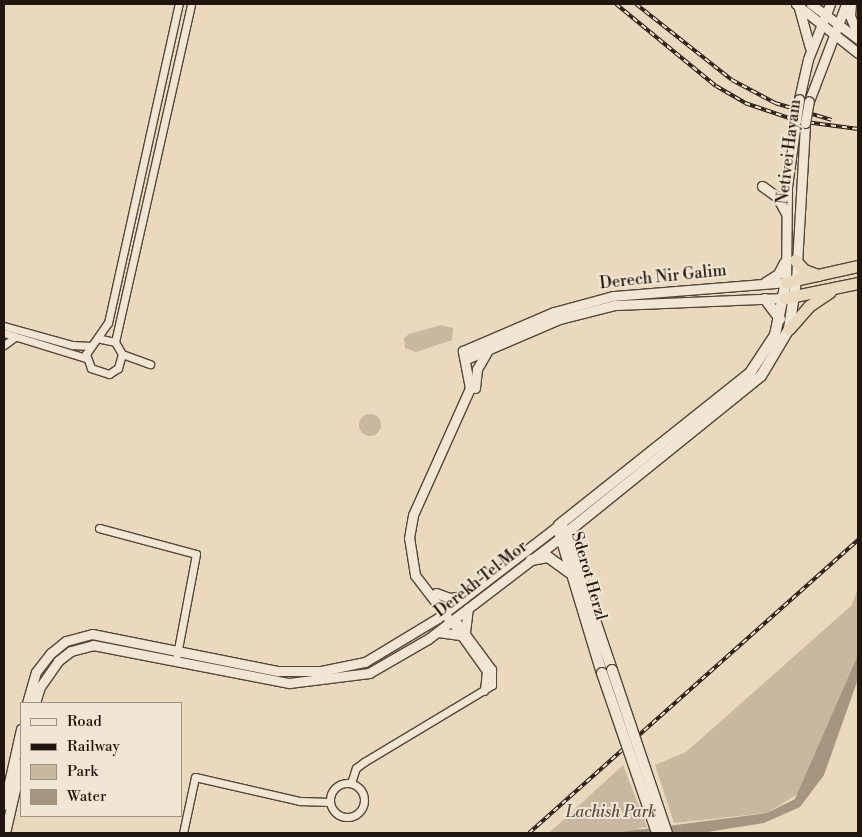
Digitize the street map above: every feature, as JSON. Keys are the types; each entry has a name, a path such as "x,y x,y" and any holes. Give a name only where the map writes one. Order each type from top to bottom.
{"highway":[{"path":"791,257 812,274 827,274"},
{"path":"791,281 858,266"},
{"name":"Derech Nir Galim","path":"790,297 858,283"},
{"path":"789,329 809,306 838,288"}],"main road":[{"name":"Derekh Tel Mor","path":"564,535 750,388 771,364 789,329 791,281"},
{"name":"Derekh Tel Mor","path":"559,526 745,378 770,346 790,297"},
{"path":"765,299 780,319"},
{"name":"Sderot Herzl","path":"559,526 564,535 657,833"},
{"name":"Sderot Herzl","path":"564,535 571,574 668,833"},
{"path":"531,560 548,557 571,574"}],"street":[{"path":"4,326 72,345 90,346 101,339 179,4"},
{"path":"150,364 122,354 115,342 191,4"},
{"path":"797,4 858,53"},
{"path":"797,4 809,30 810,53"},
{"path":"812,4 858,39"},
{"name":"Netivei Hayam","path":"791,281 791,257 801,122 799,99 810,53 830,4"},
{"name":"Netivei Hayam","path":"791,257 786,214 801,122 833,33 846,4"},
{"path":"851,4 850,16 858,34"},
{"path":"762,186 776,197 786,214"},
{"path":"761,284 778,274 791,257"},
{"name":"Derech Nir Galim","path":"468,354 554,312 597,299 791,281"},
{"name":"Derech Nir Galim","path":"468,354 489,350 560,319 615,305 790,297"},
{"path":"4,333 86,358"},
{"path":"4,345 15,337"},
{"path":"101,339 115,342"},
{"path":"90,346 86,358 91,368 104,374 118,368 122,354"},
{"path":"427,626 433,614 434,595 419,569 416,523 489,350"},
{"path":"468,354 477,376"},
{"path":"351,783 356,768 364,762 483,691 486,671 463,633 412,566 409,530 470,388 468,354"},
{"name":"Derekh Tel Mor","path":"27,702 40,666 66,641 109,634 278,671 321,671 370,660 427,626 559,526"},
{"path":"99,528 196,554 176,660"},
{"name":"Derekh Tel Mor","path":"35,702 48,673 72,651 100,644 277,682 322,682 369,673 438,632 564,535"},
{"path":"434,595 450,598 469,594"},
{"path":"463,633 468,608"},
{"path":"438,632 463,633"},
{"path":"4,805 20,733"},
{"path":"5,833 20,767"},
{"path":"183,833 196,777 300,801 330,802 343,816 359,812 363,794 351,783"},
{"path":"330,802 336,787 351,783"}],"green space":[{"path":"441,325 453,328 452,340 416,352 405,348 404,338 409,334"},
{"path":"370,414 378,417 381,425 378,433 370,436 362,433 359,425 362,417"},
{"path":"858,587 858,655 801,792 767,813 674,823 655,765 686,752 852,605"},
{"name":"Lachish Park","path":"623,765 647,827 639,828 640,833 549,833"}],"water":[{"path":"858,655 858,679 824,775 800,807 764,823 701,833 614,833 767,813 795,799"}],"railway":[{"path":"616,4 716,86 745,103 798,121 858,129"},
{"path":"636,4 732,80 775,103 832,120"},
{"path":"529,833 858,540"}]}
